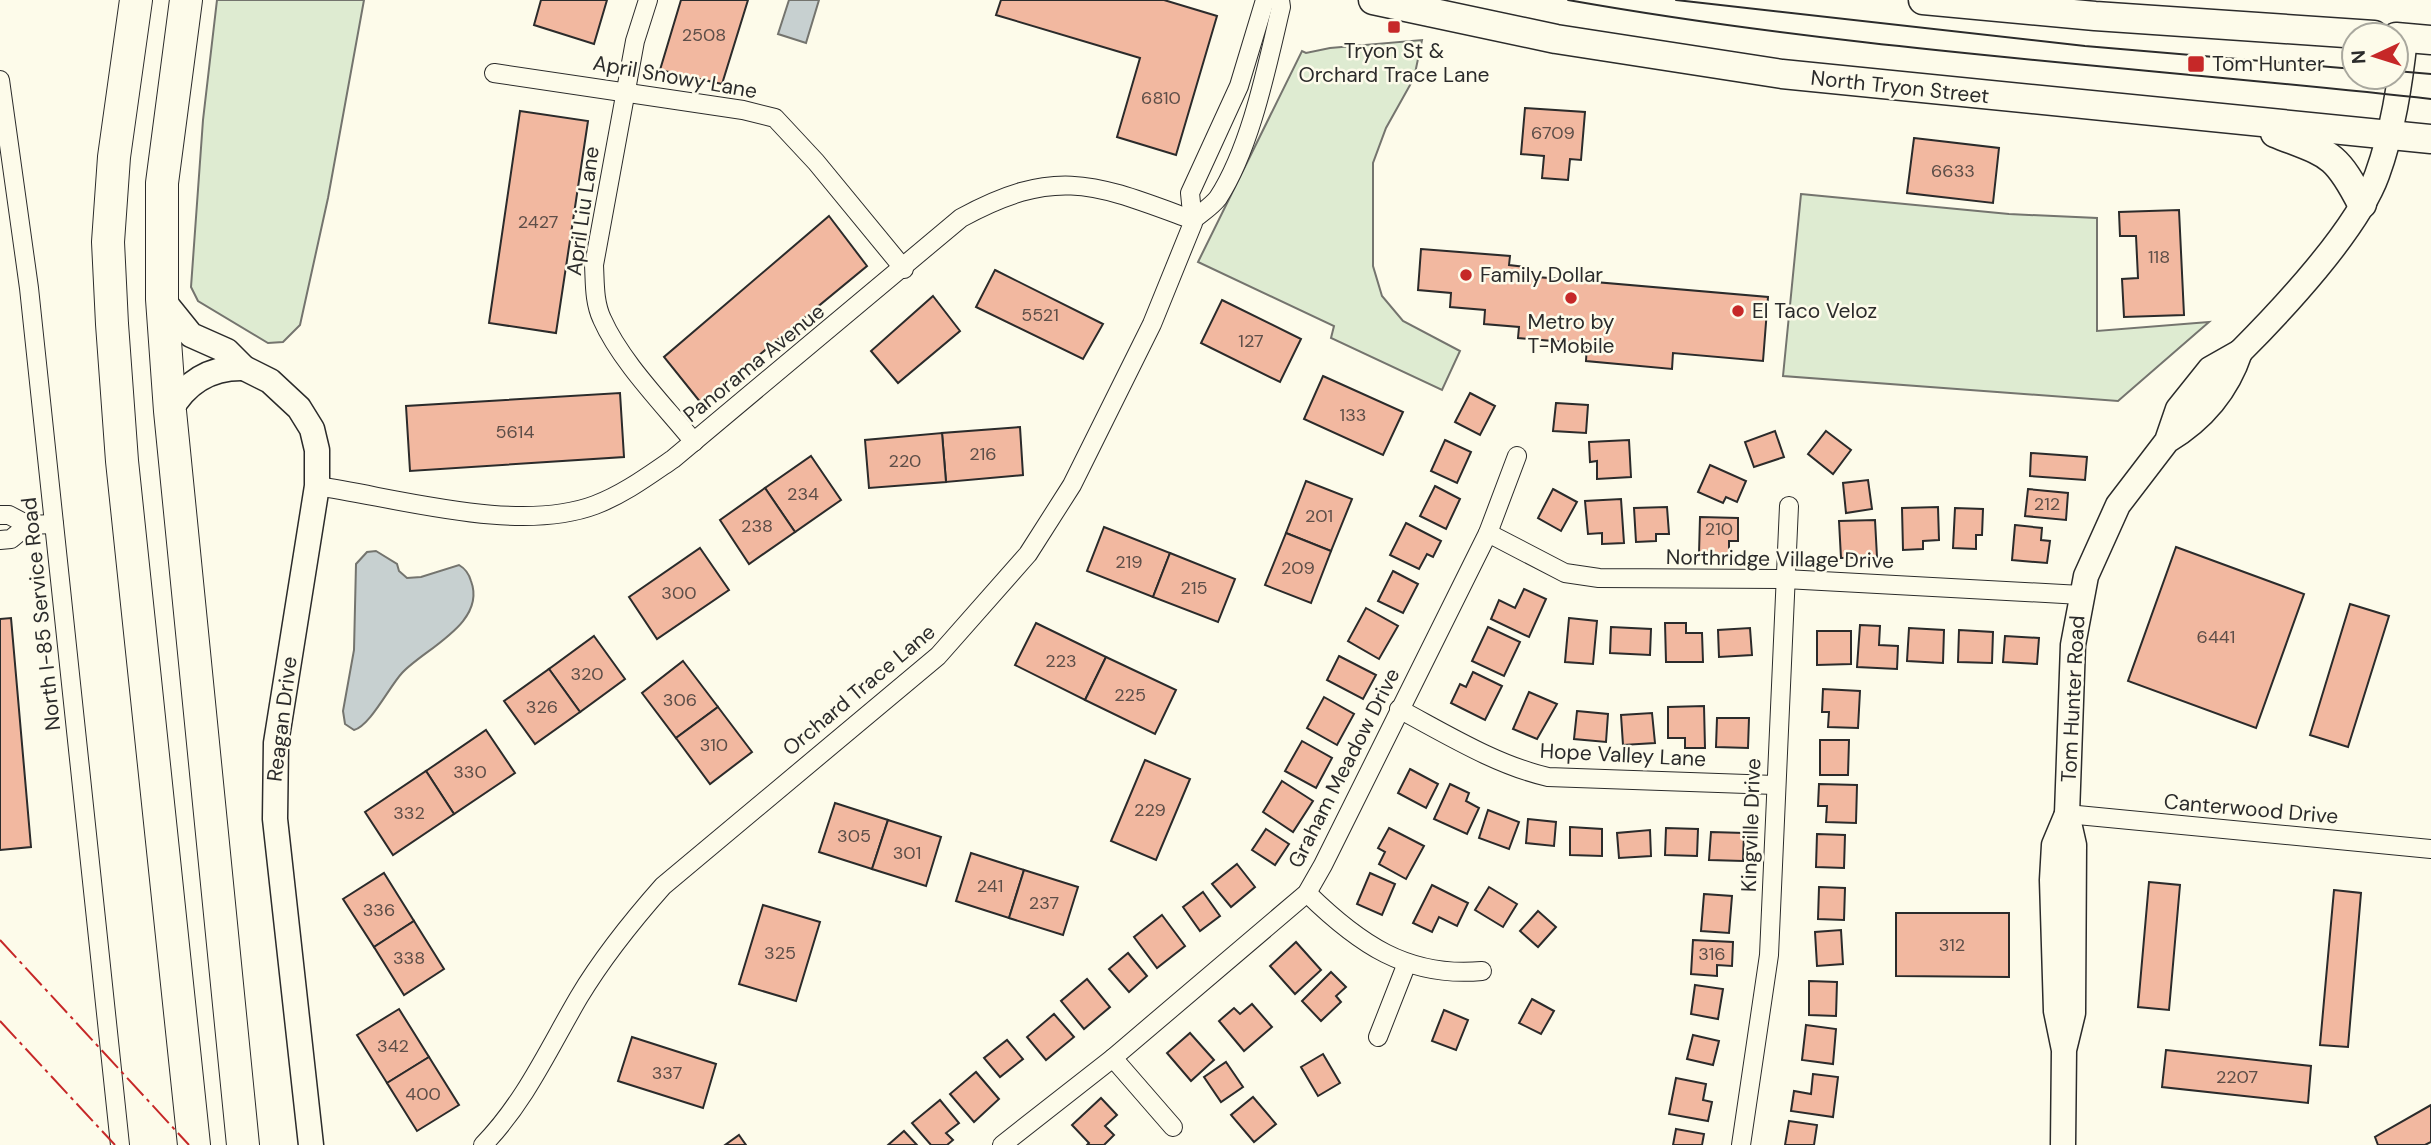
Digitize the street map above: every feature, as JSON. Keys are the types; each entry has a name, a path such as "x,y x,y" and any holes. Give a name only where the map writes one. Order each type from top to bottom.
{"highway":[{"path":"136,0 114,157 108,242 110,283 122,461 194,1145"},
{"path":"186,0 162,183 162,299 170,411 243,1145"}],"main road":[{"name":"North Tryon Street","path":"1373,0 1556,39 1782,74 2431,139"},
{"path":"1923,0 2096,8 2340,32"},
{"path":"2243,121 2329,154 2346,173 2362,204"}],"street":[{"name":"April Liu Lane","path":"648,0 635,41 625,93 594,265 595,291 601,317 614,342 694,442"},
{"name":"Orchard Trace Lane","path":"483,1145 510,1115 532,1083 593,974 626,928 663,886 939,656 1028,554 1058,509 1152,324 1193,219 1190,193 1239,86 1265,0"},
{"name":"Orchard Trace Lane","path":"1193,219 1217,200 1234,163 1260,94 1281,7 1280,0"},
{"name":"Tom Hunter Road","path":"2063,1145 2064,1050 2073,1013 2074,845 2067,814 2071,670 2081,595 2091,565 2118,505 2166,441 2191,426 2230,380 2240,352 2301,288 2362,204 2376,177 2389,135 2411,38"},
{"name":"April Snowy Lane","path":"494,73 743,110 775,118 816,162 904,269"},
{"name":"North I-85 Service Road","path":"0,80 29,281 120,1145"},
{"name":"Panorama Avenue","path":"317,486 513,518 553,516 594,505 626,491 694,442 904,269 961,218 994,200 1031,187 1066,185 1107,188 1193,219"},
{"name":"Reagan Drive","path":"162,299 191,335 227,351 244,368 270,381 299,408 312,429 317,450 317,486 276,743 274,781 275,819 311,1145"},
{"path":"170,411 180,393 201,377 228,368 244,368"},
{"name":"Graham Meadow Drive","path":"1002,1145 1113,1058 1307,893 1324,865 1488,533 1517,456"},
{"name":"Kingville Drive","path":"1741,1145 1769,955 1789,506"},
{"path":"0,515 9,515 28,525 54,524"},
{"path":"0,540 11,539 28,525"},
{"name":"Northridge Village Drive","path":"1488,533 1546,564 1580,576 1784,579 2081,595"},
{"name":"Hope Valley Lane","path":"1399,709 1473,747 1530,773 1548,777 1775,785"},
{"name":"Canterwood Drive","path":"2067,814 2431,849"},
{"path":"1307,893 1356,938 1407,963 1438,972 1482,971"},
{"path":"1378,1037 1407,963"},
{"path":"1113,1058 1173,1127"}],"green space":[{"path":"217,0 364,0 328,198 300,325 283,342 268,343 198,301 191,287 203,120"},
{"path":"1422,40 1414,78 1386,128 1373,163 1373,266 1382,296 1403,321 1460,351 1442,390 1331,338 1334,326 1198,262 1302,51 1306,53 1330,48"},
{"path":"1801,194 2009,214 2097,218 2097,331 2209,322 2118,401 1783,376"}],"shaded area":[{"path":"789,0 819,0 806,43 778,34"},
{"path":"376,551 397,564 399,571 407,578 421,577 459,565 469,576 474,596 470,610 462,622 402,673 373,714 354,730 345,724 343,711 354,650 356,564 367,552"}],"building":[{"path":"541,0 607,0 594,44 534,25"},
{"path":"681,0 748,0 722,84 660,70"},
{"path":"1001,0 1164,0 1217,16 1176,155 1117,137 1140,58 996,15"},
{"path":"1525,108 1585,112 1581,160 1570,159 1568,180 1542,178 1544,156 1521,154"},
{"path":"520,111 588,121 556,333 489,323"},
{"path":"1914,138 1999,148 1993,203 1907,193"},
{"path":"2179,210 2184,315 2124,317 2122,279 2138,278 2136,236 2120,236 2119,212"},
{"path":"829,216 867,266 701,403 664,357"},
{"path":"1421,249 1510,256 1509,265 1527,267 1526,276 1768,297 1763,361 1673,353 1672,369 1586,361 1587,344 1518,338 1519,327 1484,324 1485,310 1450,307 1451,293 1418,290"},
{"path":"995,270 1103,324 1083,359 976,307"},
{"path":"933,296 960,331 898,383 871,351"},
{"path":"1222,300 1301,339 1280,382 1201,343"},
{"path":"1323,376 1403,412 1383,455 1304,419"},
{"path":"620,393 624,457 410,471 406,406"},
{"path":"1470,393 1495,406 1480,435 1455,422"},
{"path":"1556,403 1588,405 1586,433 1553,431"},
{"path":"1020,427 1023,475 946,482 942,433"},
{"path":"1775,431 1784,457 1754,467 1745,442"},
{"path":"1826,431 1851,450 1833,474 1808,454"},
{"path":"942,433 946,482 869,488 865,440"},
{"path":"1445,440 1471,452 1457,483 1431,471"},
{"path":"1629,440 1631,477 1597,479 1597,461 1590,462 1589,442"},
{"path":"2031,453 2087,457 2085,480 2030,476"},
{"path":"811,456 841,500 795,532 765,488"},
{"path":"1710,465 1746,481 1737,502 1726,497 1723,503 1698,492"},
{"path":"1868,480 1872,509 1846,513 1843,483"},
{"path":"1306,481 1352,499 1331,551 1286,533"},
{"path":"1435,486 1460,499 1446,529 1420,516"},
{"path":"765,488 795,532 749,564 720,520"},
{"path":"1553,489 1577,502 1561,531 1538,518"},
{"path":"2028,489 2068,493 2066,520 2025,516"},
{"path":"1621,499 1624,543 1602,544 1602,533 1588,534 1585,501"},
{"path":"1667,507 1669,534 1656,534 1656,541 1636,542 1634,508"},
{"path":"1938,507 1939,540 1923,541 1923,549 1903,550 1902,508"},
{"path":"1955,508 1983,509 1982,535 1976,535 1976,549 1953,548"},
{"path":"1700,517 1738,518 1738,541 1729,541 1729,555 1699,554"},
{"path":"1875,520 1877,557 1841,558 1839,521"},
{"path":"1406,523 1441,541 1433,557 1427,554 1419,569 1390,555"},
{"path":"2015,525 2042,528 2041,540 2050,541 2047,563 2012,560"},
{"path":"1104,527 1170,553 1153,597 1087,571"},
{"path":"1286,533 1331,551 1311,603 1265,585"},
{"path":"2176,547 2304,594 2256,728 2128,681"},
{"path":"700,548 729,590 657,639 629,597"},
{"path":"1170,553 1235,579 1218,622 1153,597"},
{"path":"1393,571 1418,584 1403,613 1378,601"},
{"path":"1524,589 1546,599 1529,637 1491,619 1499,600 1515,608"},
{"path":"2350,604 2389,616 2348,747 2310,735"},
{"path":"1366,608 1398,626 1379,659 1348,641"},
{"path":"11,618 31,847 0,850 0,619"},
{"path":"1569,618 1597,621 1593,664 1565,662"},
{"path":"1036,623 1106,657 1085,700 1015,665"},
{"path":"1665,623 1686,623 1686,633 1702,633 1703,662 1666,662"},
{"path":"1860,625 1880,626 1879,645 1898,646 1897,669 1857,667"},
{"path":"1488,627 1520,642 1504,676 1472,661"},
{"path":"1611,627 1651,629 1650,655 1610,653"},
{"path":"1750,628 1752,655 1719,657 1718,630"},
{"path":"1909,628 1944,630 1943,663 1907,661"},
{"path":"1959,630 1993,632 1992,663 1958,662"},
{"path":"1817,631 1851,631 1851,664 1817,665"},
{"path":"594,636 625,679 580,712 549,669"},
{"path":"2005,636 2039,638 2037,664 2003,662"},
{"path":"1339,656 1376,675 1363,699 1327,680"},
{"path":"1106,657 1176,690 1155,734 1085,700"},
{"path":"683,661 718,707 676,738 642,693"},
{"path":"549,669 580,712 535,744 504,701"},
{"path":"1473,672 1502,686 1485,720 1451,703 1460,684 1466,687"},
{"path":"1823,689 1860,691 1858,728 1828,727 1829,712 1822,712"},
{"path":"1529,692 1557,704 1537,739 1513,729"},
{"path":"1324,697 1354,714 1337,745 1307,728"},
{"path":"1704,706 1705,748 1685,748 1685,738 1668,738 1668,707"},
{"path":"718,707 752,752 710,784 676,738"},
{"path":"1577,711 1608,714 1606,742 1574,739"},
{"path":"1652,713 1655,743 1623,745 1621,715"},
{"path":"1717,718 1749,718 1748,748 1716,747"},
{"path":"486,730 515,773 454,814 426,771"},
{"path":"1820,740 1849,740 1848,775 1820,775"},
{"path":"1302,741 1332,758 1316,788 1285,771"},
{"path":"1145,760 1190,779 1156,860 1111,841"},
{"path":"1410,769 1438,784 1426,808 1398,793"},
{"path":"426,771 454,814 393,855 365,812"},
{"path":"1282,781 1313,801 1293,832 1263,812"},
{"path":"1450,784 1469,793 1466,801 1479,808 1467,834 1434,819"},
{"path":"1819,784 1857,785 1856,823 1826,822 1827,806 1818,806"},
{"path":"835,803 888,820 872,869 819,852"},
{"path":"1488,810 1519,822 1509,849 1479,838"},
{"path":"1528,819 1556,822 1554,846 1526,843"},
{"path":"888,820 941,837 926,886 872,869"},
{"path":"1570,827 1602,829 1602,856 1570,855"},
{"path":"1389,828 1424,846 1406,879 1379,864 1385,852 1378,848"},
{"path":"1666,828 1698,829 1697,856 1665,855"},
{"path":"1266,829 1289,844 1275,865 1252,850"},
{"path":"1650,830 1651,856 1619,858 1617,833"},
{"path":"1711,832 1744,833 1743,861 1709,860"},
{"path":"1817,834 1845,835 1844,868 1816,867"},
{"path":"971,853 1024,870 1009,918 956,901"},
{"path":"1237,864 1255,887 1231,907 1212,884"},
{"path":"1024,870 1078,887 1063,935 1009,918"},
{"path":"384,873 414,921 374,947 343,899"},
{"path":"1370,873 1395,884 1382,915 1357,904"},
{"path":"2149,882 2180,885 2169,1010 2138,1007"},
{"path":"1432,885 1468,903 1457,926 1439,917 1432,932 1413,923"},
{"path":"1489,887 1517,904 1503,927 1475,910"},
{"path":"1819,887 1845,888 1844,920 1818,919"},
{"path":"2334,890 2361,893 2348,1047 2320,1045"},
{"path":"1203,892 1220,916 1200,931 1183,907"},
{"path":"1704,894 1732,896 1729,933 1701,931"},
{"path":"763,905 820,922 796,1001 739,984"},
{"path":"1538,911 1556,927 1538,947 1520,931"},
{"path":"1896,913 2009,913 2009,977 1896,976"},
{"path":"1162,915 1185,946 1157,968 1134,937"},
{"path":"414,921 444,969 404,995 374,947"},
{"path":"1841,930 1843,964 1817,966 1815,932"},
{"path":"1693,940 1733,942 1732,966 1717,965 1717,976 1691,974"},
{"path":"1296,942 1321,970 1295,994 1270,966"},
{"path":"1128,953 1147,976 1129,992 1109,969"},
{"path":"1331,972 1346,987 1336,996 1341,1002 1321,1021 1302,1001"},
{"path":"1087,979 1110,1007 1084,1029 1061,1001"},
{"path":"1809,981 1837,982 1836,1016 1809,1015"},
{"path":"1695,985 1723,989 1718,1019 1691,1014"},
{"path":"1532,999 1554,1011 1541,1034 1519,1023"},
{"path":"1252,1004 1272,1027 1244,1051 1219,1021 1234,1008 1240,1014"},
{"path":"399,1009 429,1057 387,1083 357,1035"},
{"path":"1444,1010 1468,1020 1456,1050 1432,1041"},
{"path":"1054,1014 1074,1037 1046,1060 1027,1037"},
{"path":"1806,1025 1836,1029 1833,1064 1802,1060"},
{"path":"1190,1033 1214,1060 1191,1081 1167,1053"},
{"path":"1693,1035 1719,1041 1713,1065 1687,1059"},
{"path":"632,1037 716,1064 703,1108 618,1081"},
{"path":"1007,1040 1023,1059 1000,1077 984,1058"},
{"path":"2166,1050 2311,1066 2308,1103 2162,1087"},
{"path":"1323,1054 1340,1083 1318,1096 1301,1067"},
{"path":"429,1057 459,1105 417,1131 387,1083"},
{"path":"1226,1062 1243,1087 1221,1102 1204,1077"},
{"path":"976,1072 999,1099 974,1122 950,1094"},
{"path":"1813,1074 1838,1077 1833,1117 1791,1111 1794,1091 1811,1094"},
{"path":"1676,1078 1706,1084 1703,1100 1712,1102 1708,1121 1669,1114"},
{"path":"1253,1097 1276,1124 1254,1142 1231,1115"},
{"path":"1101,1098 1117,1115 1105,1126 1114,1135 1104,1145 1087,1145 1089,1143 1072,1125"},
{"path":"940,1100 959,1123 946,1133 953,1140 947,1145 931,1145 912,1123"},
{"path":"2431,1105 2431,1142 2425,1145 2378,1145 2375,1137"},
{"path":"1789,1121 1817,1125 1814,1145 1785,1145"},
{"path":"1676,1129 1704,1134 1702,1145 1673,1145"},
{"path":"904,1131 917,1145 888,1145"},
{"path":"739,1135 746,1145 725,1145"}],"tram line":[{"path":"1568,0 1676,18 1891,45 2431,99"},
{"path":"1676,0 2085,46 2340,68"},
{"path":"2410,72 2431,74"}],"power":[{"path":"0,940 189,1145"},
{"path":"0,1021 115,1145"}],"place":[{"name":"Tryon St & Orchard Trace Lane","path":"1394,27"},
{"name":"Tom Hunter","path":"2196,64"},
{"name":"Family Dollar","path":"1466,275"},
{"name":"Metro by T-Mobile","path":"1571,298"},
{"name":"El Taco Veloz","path":"1738,311"}]}
